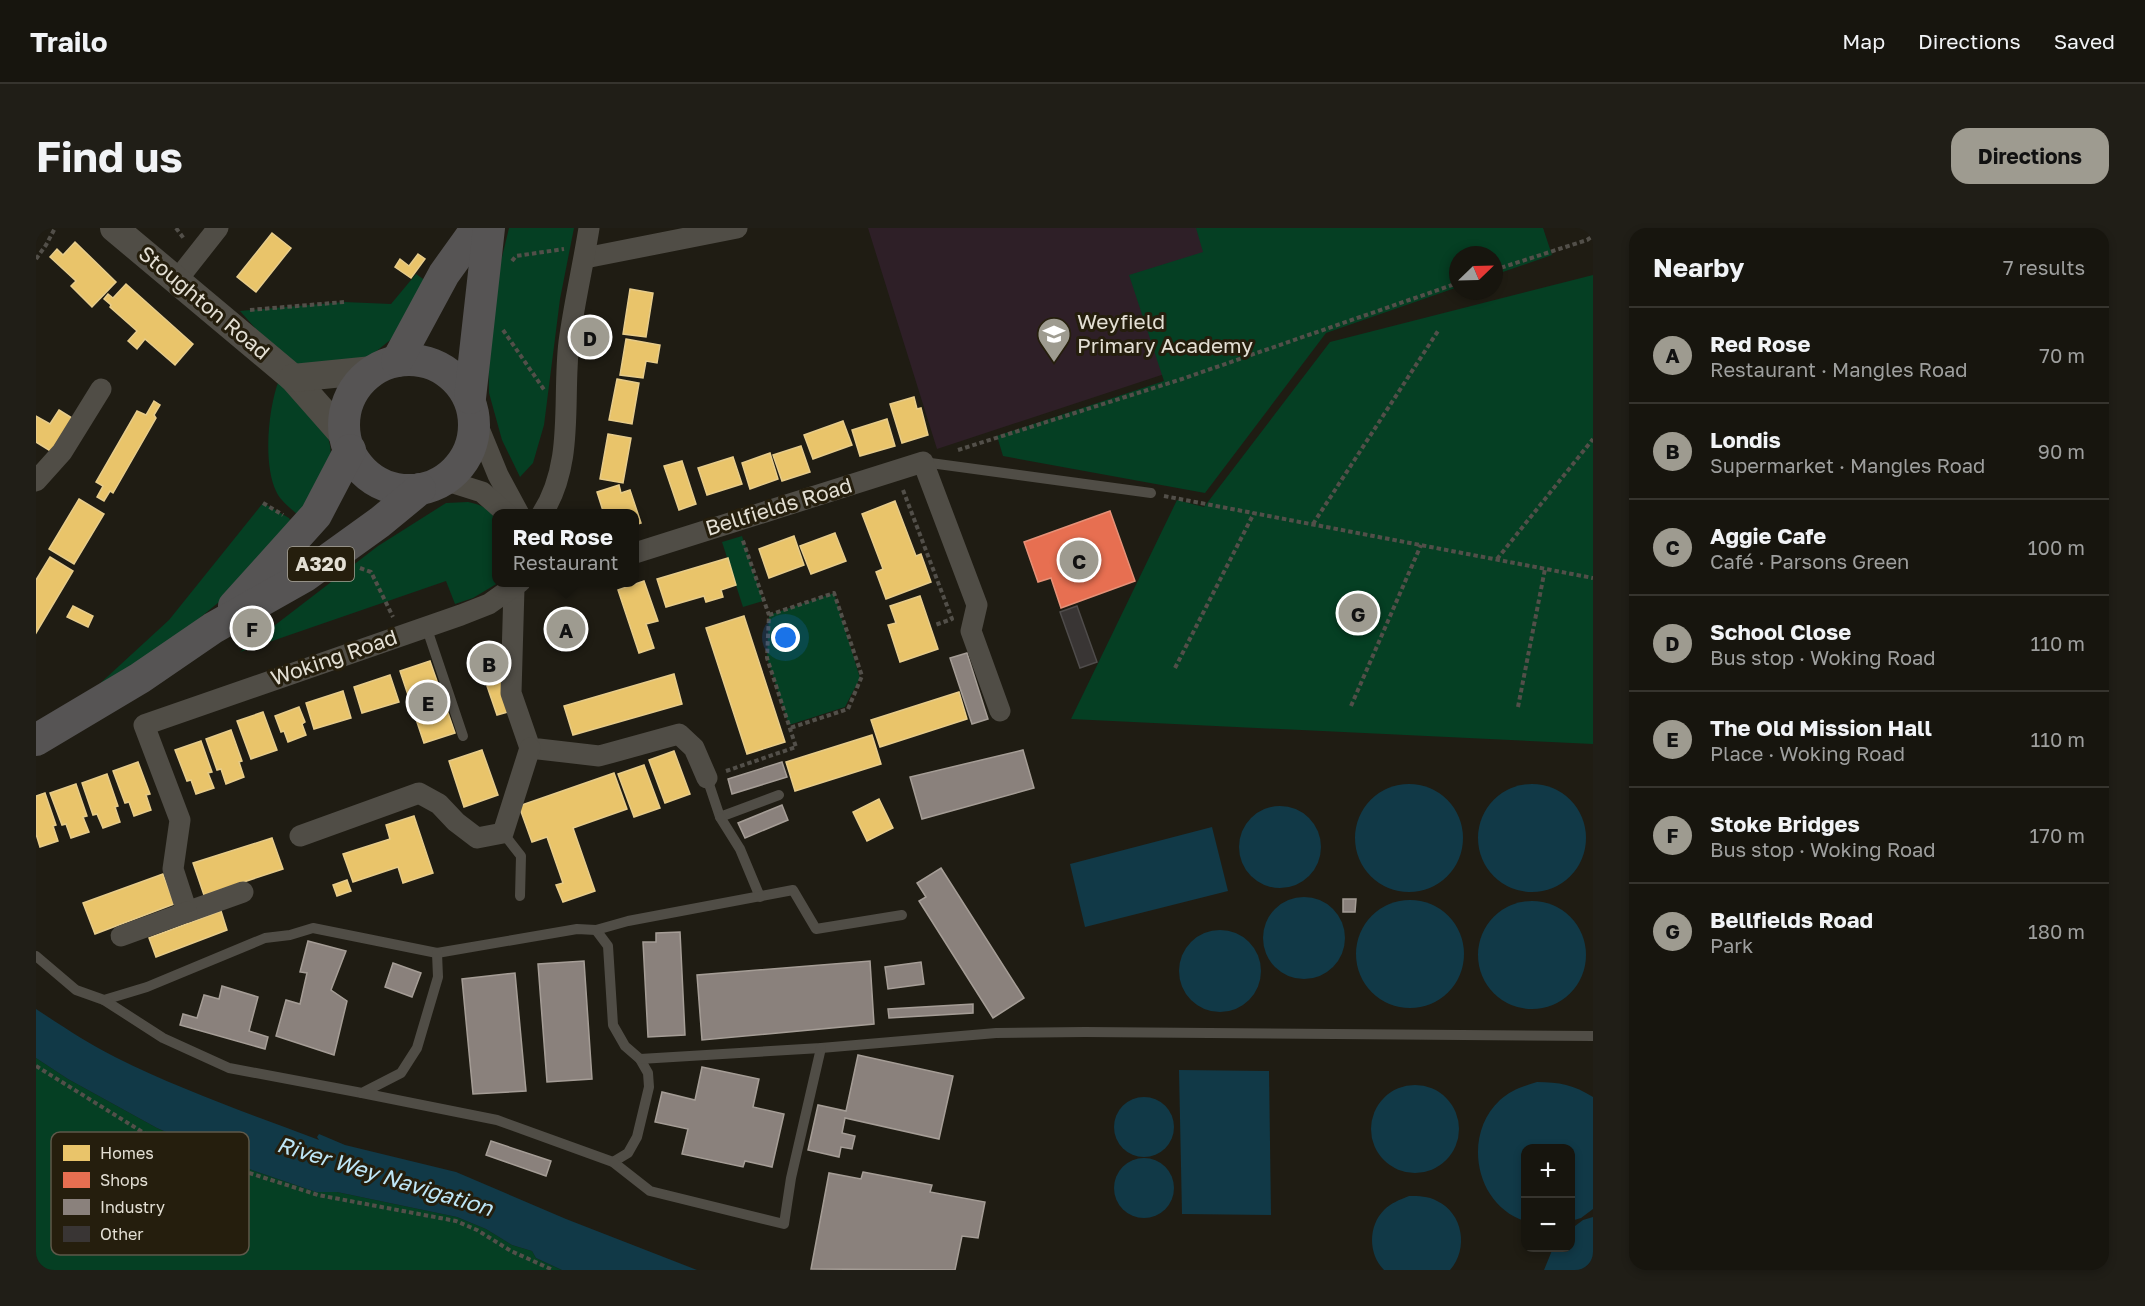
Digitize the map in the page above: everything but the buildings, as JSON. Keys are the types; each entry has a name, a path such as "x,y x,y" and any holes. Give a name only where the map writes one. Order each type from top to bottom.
{"main road":[{"path":"477,228 444,274 385,366 355,388 345,411 347,443 372,479 395,489 432,485 462,462 473,439 471,406 489,228"},
{"path":"385,366 423,361 446,371 459,383 471,406"},
{"name":"A320","path":"213,628 316,515 347,443"},
{"name":"A320","path":"36,740 140,678 213,628 304,576 432,485"}],"street":[{"name":"Stoughton Road","path":"114,228 293,378 347,443"},
{"path":"177,280 218,228"},
{"path":"544,509 558,481 563,458 569,343 587,244 737,228"},
{"path":"293,378 385,366"},
{"path":"36,481 62,452 101,389"},
{"path":"471,406 498,475 517,509"},
{"path":"923,462 977,605 971,631 1000,711"},
{"name":"Bellfields Road","path":"639,552 923,462"},
{"path":"432,485 482,492 502,509"},
{"name":"Woking Road","path":"187,912 173,869 180,820 144,725 489,604 514,587"},
{"path":"300,836 419,793 439,804 456,822 477,838 502,832 530,748 511,693 517,587"},
{"path":"530,748 599,756 680,734 694,748 707,777"},
{"path":"121,936 243,892"}],"lane":[{"path":"923,462 1151,493"},
{"path":"426,626 463,736"},
{"path":"707,777 720,817 740,849 760,897"},
{"path":"720,817 779,795"},
{"path":"502,832 521,856 520,896"},
{"path":"104,1000 147,987 264,938 291,935 313,928 437,953 577,929 596,930 628,921 793,890 816,930 902,915"},
{"path":"596,930 608,946 613,1025 626,1046 640,1059 648,1073 649,1087 637,1137 628,1153 614,1162"},
{"path":"362,1093 401,1073 417,1048 438,977 437,953"},
{"path":"36,956 76,990 104,1000 163,1038 229,1068 496,1119 614,1162 650,1191 784,1224 791,1178 821,1048"},
{"path":"640,1059 821,1048 996,1033 1593,1036"}],"path":[{"path":"36,259 55,228"},
{"path":"1503,267 1587,240 1593,236"},
{"path":"509,264 516,256 587,244"},
{"path":"923,462 997,436 1182,379 1449,286"},
{"path":"215,313 344,302"},
{"path":"497,321 548,395"},
{"path":"1313,524 1438,331"},
{"path":"1497,559 1593,439"},
{"path":"896,471 952,619 935,625"},
{"path":"1151,493 1593,578"},
{"path":"263,503 289,518"},
{"path":"1174,668 1254,513"},
{"path":"707,777 796,747 767,658 768,615 736,521"},
{"path":"1351,706 1420,545"},
{"path":"351,565 371,572 402,634"},
{"path":"1518,708 1545,568"},
{"path":"768,615 834,593 862,676 848,709 790,728"},
{"path":"36,1066 142,1132"},
{"path":"249,1173 318,1195 456,1221 477,1230 511,1251 553,1270"}],"shaded area":[{"name":"Weyfield Primary Academy","path":"868,228 1543,228 1548,247 1503,254 1503,246 1449,246 1449,280 937,449"}],"green space":[{"path":"509,228 574,228 560,299 544,425 533,463 520,477 502,440 489,393 488,331 495,286"},
{"path":"1196,228 1543,228 1552,255 1503,272 1503,246 1449,246 1449,290 1326,333 1205,493 1003,456 997,436 1164,381 1129,275 1203,252"},
{"path":"416,274 429,283 400,332 373,354 345,365 295,364 255,328 240,311 344,302 391,304"},
{"path":"1593,275 1593,744 1071,719 1177,500 1204,507 1330,342 1495,300 1503,300 1503,298"},
{"path":"279,380 316,417 323,427 331,451 324,476 301,518 278,495 269,466 268,436 272,405"},
{"path":"468,502 483,507 492,514 492,587 473,598 455,604 446,581 240,652 378,546 446,503"},
{"path":"263,503 289,518 294,527 231,592 154,656 82,700 169,620"},
{"path":"742,536 763,601 743,607 722,542"},
{"path":"834,593 860,678 845,707 789,725 767,658 769,615"},
{"path":"36,1058 68,1079 166,1132 51,1132 51,1255 249,1255 249,1169 316,1192 337,1192 457,1217 486,1229 512,1245 532,1251 536,1258 562,1270 36,1270"}],"water":[{"path":"1409,784 1430,788 1447,800 1459,817 1463,838 1459,859 1447,876 1430,888 1409,892 1388,888 1371,876 1359,859 1355,838 1359,817 1371,800 1388,788"},
{"path":"1532,784 1553,788 1570,800 1582,817 1586,838 1582,859 1570,876 1553,888 1532,892 1511,888 1494,876 1482,859 1478,838 1482,817 1494,800 1511,788"},
{"path":"1280,806 1296,809 1309,818 1318,831 1321,847 1318,863 1309,876 1296,885 1280,888 1264,885 1251,876 1242,863 1239,847 1242,831 1251,818 1264,809"},
{"path":"1212,827 1228,891 1085,927 1070,864"},
{"path":"1304,897 1320,900 1333,909 1342,922 1345,938 1342,954 1333,967 1320,976 1304,979 1288,976 1275,967 1266,954 1263,938 1266,922 1275,909 1288,900"},
{"path":"1410,900 1431,904 1448,916 1460,933 1464,954 1460,975 1448,992 1431,1004 1410,1008 1389,1004 1372,992 1360,975 1356,954 1360,933 1372,916 1389,904"},
{"path":"1532,901 1553,905 1570,917 1582,934 1586,955 1582,976 1570,993 1553,1005 1532,1009 1511,1005 1494,993 1482,976 1478,955 1482,934 1494,917 1511,905"},
{"path":"1220,930 1236,933 1249,942 1258,955 1261,971 1258,987 1249,1000 1236,1009 1220,1012 1204,1009 1191,1000 1182,987 1179,971 1182,955 1191,942 1204,933"},
{"name":"River Wey Navigation","path":"36,1009 115,1057 216,1101 319,1140 317,1137 319,1134 345,1145 456,1172 566,1219 697,1270 562,1270 536,1258 532,1251 512,1245 486,1229 457,1217 337,1192 316,1192 249,1169 249,1132 166,1132 68,1079 36,1058"},
{"path":"1179,1070 1269,1071 1271,1215 1182,1214"},
{"path":"1537,1082 1552,1083 1566,1085 1593,1097 1593,1209 1581,1218 1575,1220 1575,1144 1521,1144 1521,1219 1508,1213 1485,1185 1478,1149 1481,1131 1488,1115 1500,1100 1522,1087"},
{"path":"1406,1085 1424,1085 1440,1092 1452,1104 1459,1120 1459,1138 1452,1154 1440,1166 1424,1173 1406,1173 1390,1166 1378,1154 1371,1138 1371,1120 1378,1104 1390,1092"},
{"path":"1144,1097 1161,1102 1169,1110 1174,1127 1169,1144 1161,1152 1144,1157 1127,1152 1119,1144 1114,1127 1119,1110 1127,1102"},
{"path":"1144,1158 1161,1163 1169,1171 1174,1188 1169,1205 1161,1213 1144,1218 1127,1213 1119,1205 1114,1188 1119,1171 1127,1163"},
{"path":"1409,1196 1427,1197 1437,1201 1453,1214 1458,1223 1460,1252 1450,1270 1384,1270 1375,1256 1372,1240 1375,1224 1387,1208"},
{"path":"1593,1217 1593,1270 1544,1270 1551,1252 1575,1252 1575,1226"}],"place":[{"name":"School Close","path":"590,337"},
{"name":"Weyfield Primary Academy","path":"1054,363"},
{"name":"Aggie Cafe","path":"1079,560"},
{"name":"Bellfields Road","path":"1358,613"},
{"name":"Stoke Bridges","path":"252,628"},
{"name":"Red Rose","path":"566,629"},
{"name":"Londis","path":"489,663"},
{"name":"The Old Mission Hall","path":"428,702"}]}
